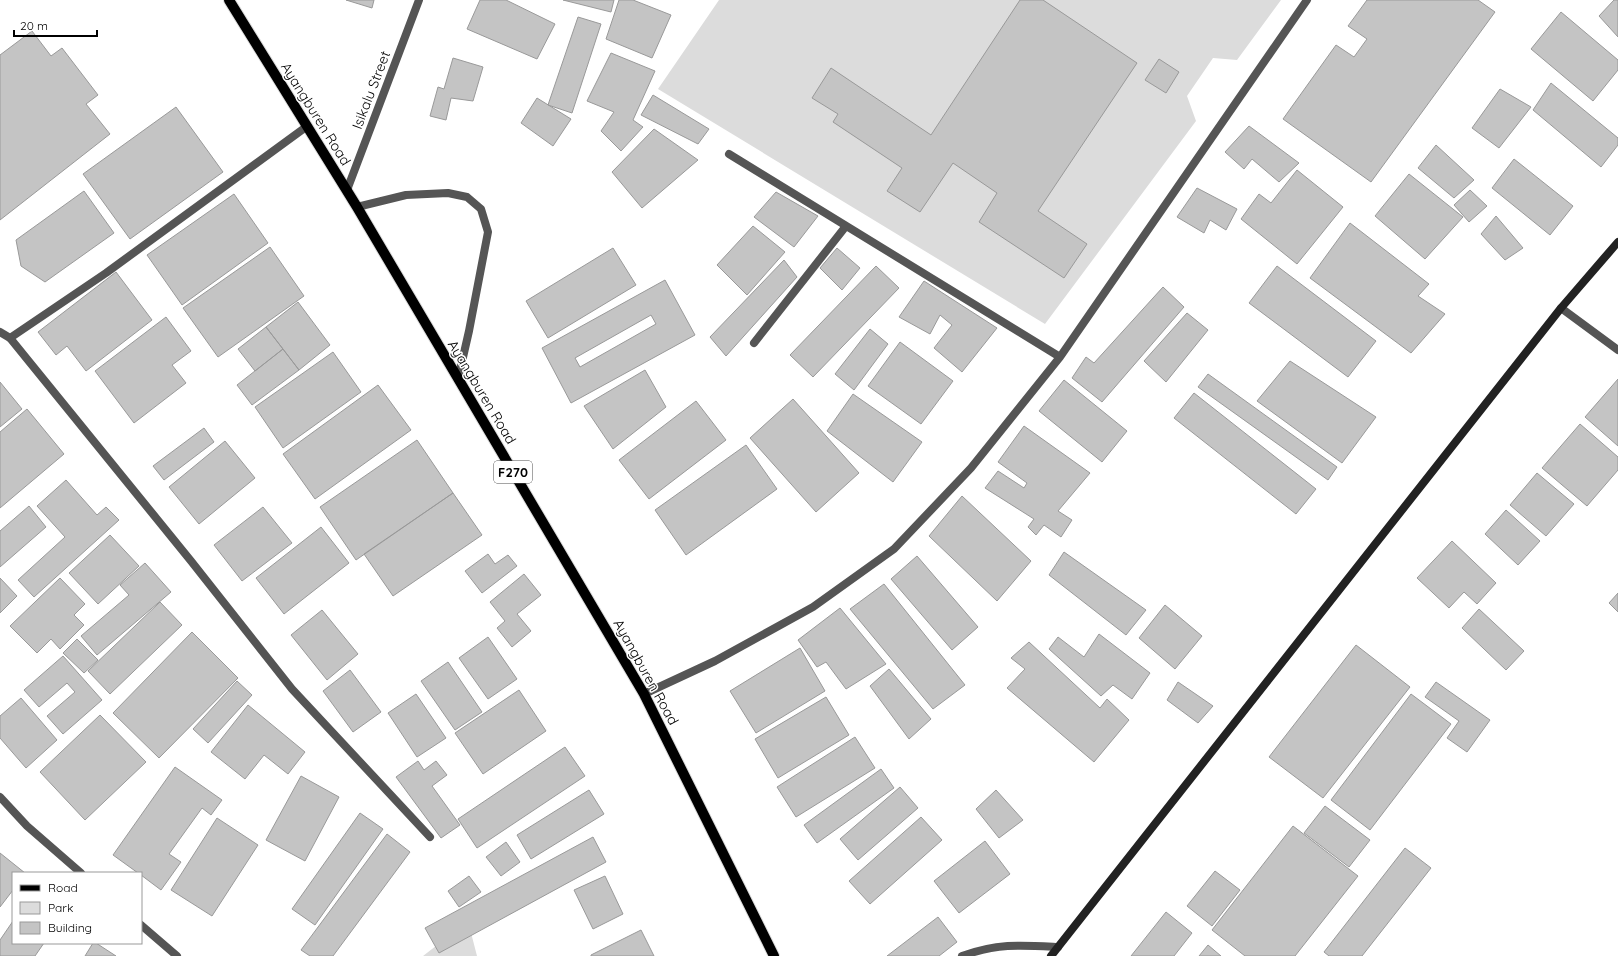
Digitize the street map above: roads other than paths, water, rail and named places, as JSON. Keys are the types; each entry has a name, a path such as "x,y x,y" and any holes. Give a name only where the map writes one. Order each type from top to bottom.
{"main road":[{"name":"Ayangburen Road","path":"229,0 306,127 347,190 644,694 774,956"},
{"path":"1051,956 1561,308 1618,242"}],"street":[{"name":"Isikalu Street","path":"347,190 419,0"},
{"path":"644,694 715,661 813,607 894,549 971,468 1060,357 1307,0"},
{"path":"10,338 106,272 306,127"},
{"path":"728,154 1060,357"},
{"path":"357,207 406,195 448,193 467,198 481,209 488,232 458,379"},
{"path":"754,343 846,226"},
{"path":"1561,308 1618,350"},
{"path":"0,332 10,338 186,555 292,689 430,837"},
{"path":"0,797 27,826 80,872"},
{"path":"142,926 177,956"},
{"path":"962,956 982,949 1009,945 1058,947"}]}
